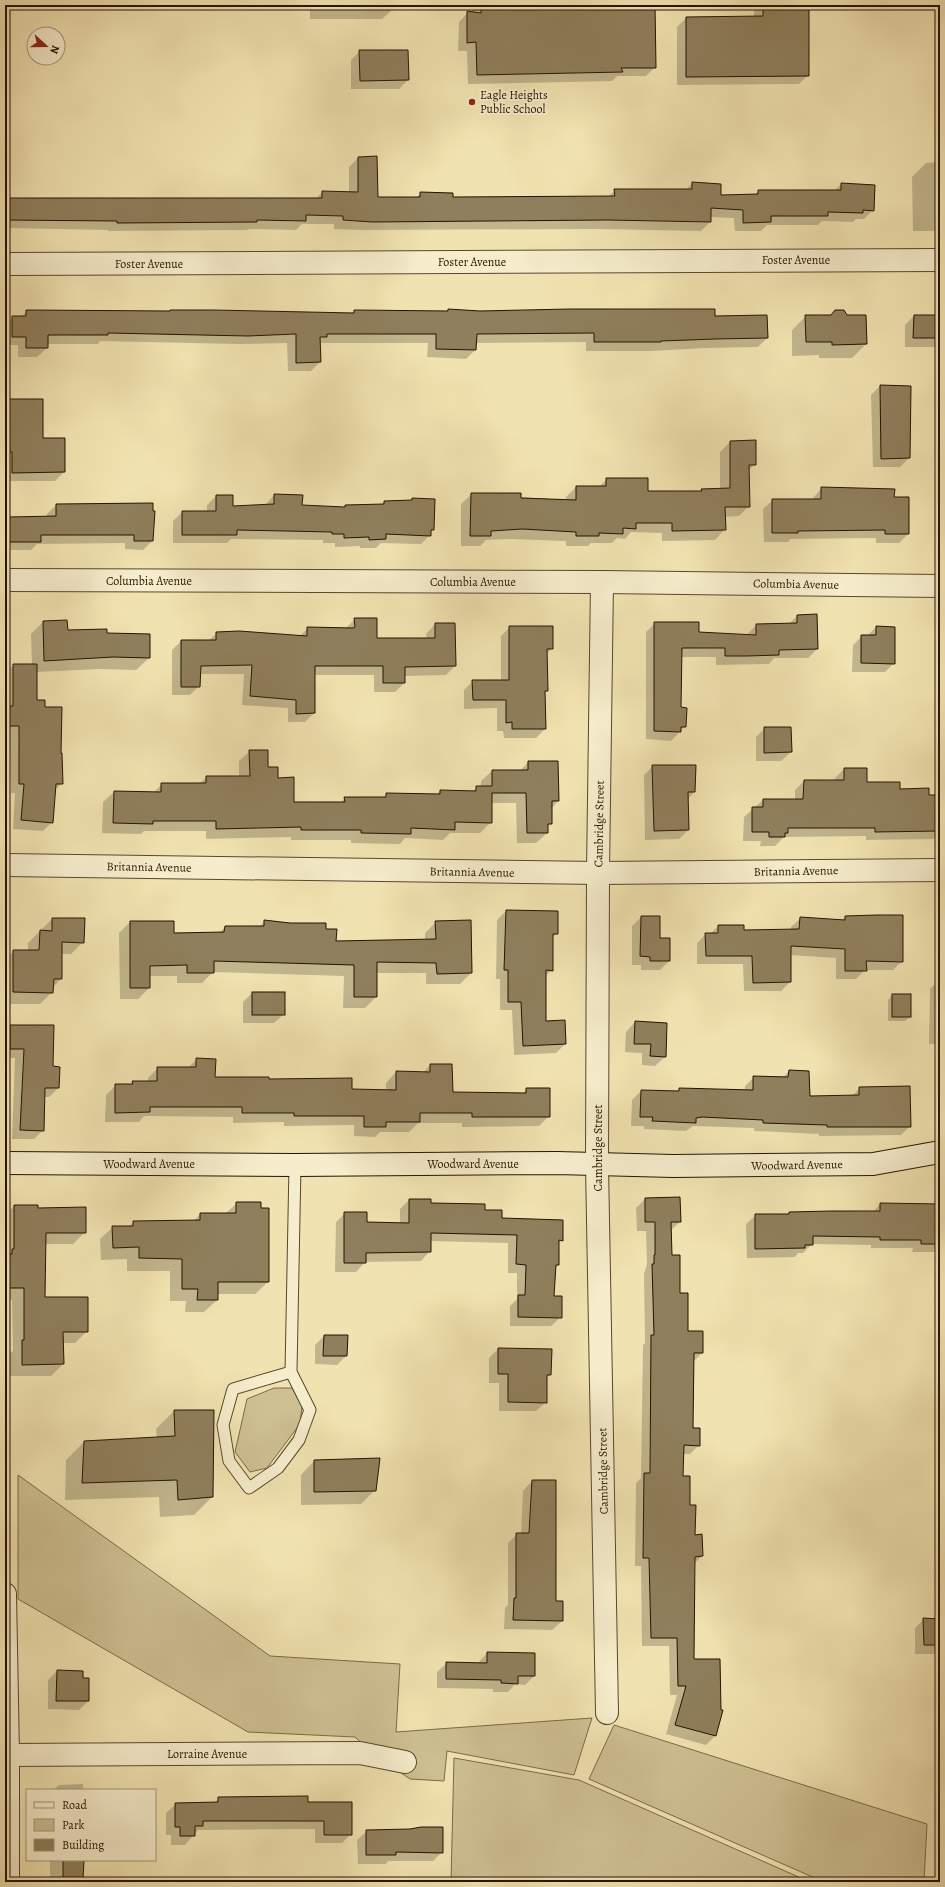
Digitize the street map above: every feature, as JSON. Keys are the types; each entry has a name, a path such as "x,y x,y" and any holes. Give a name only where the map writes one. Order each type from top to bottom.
{"street":[{"name":"Foster Avenue","path":"5,264 940,260"},
{"name":"Columbia Avenue","path":"5,580 602,582 940,586"},
{"name":"Cambridge Street","path":"602,582 598,873 597,1165 607,1713"},
{"name":"Britannia Avenue","path":"5,865 598,873 940,870"},
{"name":"Woodward Avenue","path":"5,1163 295,1165 557,1163 673,1166 873,1164 940,1152"},
{"path":"5,1594 8,1755 8,1882"},
{"name":"Lorraine Avenue","path":"8,1755 360,1753 404,1762"}],"lane":[{"path":"291,1372 234,1389 223,1425 229,1461 249,1488 278,1468 299,1440 310,1410 291,1372 295,1165"}],"green space":[{"path":"274,1388 292,1388 302,1406 300,1424 267,1468 250,1472 235,1452 247,1399"},
{"path":"18,1475 270,1656 400,1664 396,1732 592,1718 574,1775 447,1751 444,1781 410,1779 371,1752 355,1737 248,1732 18,1599"},
{"path":"614,1725 927,1824 924,1882 824,1882 589,1779"},
{"path":"454,1758 579,1780 810,1882 451,1882"}],"building":[{"path":"481,5 655,5 656,68 621,68 623,72 477,75 476,42 467,43 467,11 481,13"},
{"path":"763,5 809,5 809,76 686,77 686,17 763,16"},
{"path":"359,50 408,50 409,80 360,81"},
{"path":"377,156 378,197 420,197 420,192 453,193 453,197 615,196 614,189 692,189 692,182 721,184 721,195 758,194 758,190 841,190 841,183 875,185 874,211 863,210 863,213 828,212 828,216 771,216 771,222 743,223 743,210 711,208 711,222 608,220 372,222 343,220 343,216 306,215 306,221 257,220 257,222 117,223 117,221 5,220 5,198 322,198 322,191 358,192 358,157"},
{"path":"448,309 480,311 570,309 715,309 715,316 767,315 768,338 661,342 594,342 594,333 477,334 476,350 436,349 436,334 327,334 327,337 320,337 321,362 296,363 296,334 248,336 108,333 108,335 48,335 48,348 26,348 26,337 12,337 12,316 26,316 26,310 213,310 354,313 354,310 448,311"},
{"path":"835,310 844,310 847,315 866,315 867,344 832,345 832,342 806,342 805,315 831,315"},
{"path":"914,315 940,315 940,338 913,338"},
{"path":"880,385 911,386 910,458 881,459"},
{"path":"9,399 43,399 43,438 65,438 65,472 12,473 12,452 9,452"},
{"path":"756,440 756,465 749,465 750,507 725,507 726,530 672,531 672,523 636,523 636,529 623,528 623,534 599,533 599,536 576,536 576,532 522,529 491,531 491,536 470,536 471,493 521,493 521,498 576,500 576,486 606,486 606,478 648,478 648,491 702,491 701,489 730,488 730,441"},
{"path":"821,487 895,489 894,497 909,497 909,534 885,534 885,530 798,531 798,533 772,533 772,499 821,499"},
{"path":"274,494 303,495 302,505 345,507 345,505 384,504 384,501 412,500 412,498 435,499 434,530 431,530 431,536 386,534 386,539 369,540 369,537 344,538 344,534 332,534 332,532 237,530 237,535 182,535 182,511 216,511 216,495 233,495 233,506 274,504"},
{"path":"153,503 153,511 155,511 153,541 134,541 134,535 41,535 41,542 8,542 8,539 5,539 5,520 9,520 9,517 56,516 56,504"},
{"path":"817,614 818,649 779,650 779,655 725,656 725,648 682,648 681,707 687,708 686,727 681,727 681,732 654,731 654,622 699,622 699,632 756,635 756,624 797,623 797,615"},
{"path":"354,618 377,618 377,638 435,638 435,623 455,623 456,666 405,667 405,683 383,683 383,666 315,666 315,713 296,714 296,700 250,696 252,665 201,666 200,687 181,687 181,640 216,640 216,632 239,631 307,636 307,627 353,628 355,627"},
{"path":"67,620 68,630 107,629 107,633 150,634 150,658 113,657 44,661 43,621"},
{"path":"509,626 553,626 553,649 547,649 548,691 545,691 546,729 512,729 512,722 506,723 506,700 473,700 472,680 509,680"},
{"path":"876,626 895,627 895,664 861,663 861,635 876,635"},
{"path":"13,664 37,664 37,700 45,700 45,707 62,707 61,753 63,784 56,784 53,823 21,820 24,784 19,784 19,726 5,726 5,706 13,706"},
{"path":"764,727 791,727 792,752 764,753"},
{"path":"249,750 268,750 268,767 278,767 278,778 294,777 294,802 345,802 344,797 386,797 386,793 440,794 440,790 476,791 476,786 492,786 492,770 528,770 528,761 558,761 559,801 552,801 552,824 548,824 548,833 527,833 526,793 492,793 492,823 455,822 455,830 411,828 411,834 361,833 361,830 301,830 301,827 216,829 216,821 153,821 153,824 113,823 114,791 161,792 161,783 206,783 206,776 250,776"},
{"path":"652,765 696,765 695,792 688,792 689,830 654,831"},
{"path":"844,768 867,768 867,782 900,782 900,789 929,788 929,795 940,795 940,831 875,832 875,828 788,828 788,833 785,833 785,837 769,837 769,832 752,832 752,807 763,807 763,799 803,799 804,780 844,780"},
{"path":"506,910 558,911 558,934 553,934 553,971 546,970 546,1021 565,1020 566,1044 523,1046 521,1002 508,1002 508,970 504,970"},
{"path":"903,915 903,962 866,961 867,971 845,971 845,949 791,946 791,982 753,983 752,956 706,956 705,933 718,933 718,925 744,925 744,930 799,929 800,917 845,920 845,916"},
{"path":"641,916 660,916 660,938 670,938 670,961 650,961 650,957 640,956"},
{"path":"52,918 85,918 84,943 62,942 62,979 54,979 53,993 13,992 13,950 39,950 40,930 52,931"},
{"path":"264,920 290,923 326,923 326,929 337,929 336,941 436,939 435,921 471,920 472,973 437,974 436,963 377,962 377,997 354,997 354,965 214,961 214,973 187,973 187,965 150,966 150,988 130,988 130,921 174,921 174,933 224,932 225,926 264,926"},
{"path":"252,992 285,992 285,1015 252,1015"},
{"path":"892,994 911,994 911,1017 892,1017"},
{"path":"635,1021 667,1023 666,1057 650,1056 651,1044 634,1044"},
{"path":"10,1025 54,1025 53,1066 60,1067 59,1088 45,1088 44,1131 20,1130 24,1049 10,1049"},
{"path":"196,1058 216,1059 215,1077 269,1077 269,1079 352,1078 352,1089 396,1090 396,1071 430,1072 430,1064 452,1064 453,1092 526,1093 526,1088 550,1088 550,1117 472,1117 472,1113 420,1113 420,1122 386,1122 386,1127 364,1127 364,1116 294,1116 294,1113 242,1113 242,1107 150,1107 150,1112 115,1113 115,1084 133,1084 132,1081 157,1081 157,1067 196,1067"},
{"path":"789,1070 809,1071 810,1096 859,1095 859,1087 910,1086 911,1127 827,1127 827,1125 763,1123 763,1120 702,1117 696,1118 696,1123 652,1121 653,1117 640,1117 641,1090 679,1091 679,1088 753,1090 753,1076 788,1077"},
{"path":"680,1197 681,1222 671,1222 672,1255 680,1255 680,1293 688,1293 688,1331 703,1331 703,1353 694,1353 693,1428 700,1428 700,1446 684,1445 683,1476 690,1476 690,1505 696,1505 695,1535 702,1534 703,1556 695,1557 694,1659 720,1659 721,1710 723,1710 716,1736 675,1725 686,1686 678,1686 677,1638 651,1638 649,1558 643,1558 644,1473 650,1473 651,1335 654,1335 652,1264 654,1264 655,1255 655,1222 645,1222 645,1198"},
{"path":"409,1199 431,1199 431,1203 485,1204 485,1210 502,1210 502,1218 563,1220 563,1241 559,1240 559,1265 556,1265 554,1296 562,1296 562,1318 518,1317 518,1295 525,1295 526,1265 516,1264 517,1235 431,1233 431,1252 366,1253 366,1263 344,1263 344,1212 367,1212 367,1222 409,1223"},
{"path":"236,1202 261,1202 261,1208 269,1208 269,1282 218,1282 218,1300 197,1300 198,1289 182,1289 182,1259 139,1258 139,1247 113,1248 112,1226 133,1226 133,1221 200,1220 200,1213 236,1213"},
{"path":"880,1203 940,1204 940,1244 921,1244 921,1240 880,1240 880,1237 813,1236 813,1245 805,1245 805,1248 755,1249 755,1214 880,1211"},
{"path":"14,1205 38,1205 38,1208 86,1207 86,1233 46,1233 45,1297 88,1297 88,1332 63,1332 64,1364 22,1365 22,1340 24,1340 24,1288 5,1288 5,1254 12,1254 12,1249 14,1249"},
{"path":"324,1335 348,1335 347,1356 323,1356"},
{"path":"498,1348 552,1349 551,1375 547,1375 547,1403 508,1402 508,1374 498,1374"},
{"path":"174,1410 214,1410 213,1497 178,1500 177,1480 82,1483 84,1441 175,1436"},
{"path":"380,1458 376,1491 314,1492 314,1460"},
{"path":"532,1480 556,1480 556,1601 563,1601 563,1621 513,1620 514,1598 516,1598 516,1533 529,1533"},
{"path":"923,1618 940,1619 940,1645 924,1645"},
{"path":"487,1652 535,1653 535,1676 518,1676 518,1684 501,1683 501,1680 446,1679 446,1662 487,1663"},
{"path":"57,1670 83,1671 83,1678 89,1678 89,1701 56,1701"},
{"path":"308,1796 308,1802 352,1802 352,1835 324,1835 324,1821 203,1821 203,1826 195,1826 195,1836 180,1836 180,1827 175,1827 175,1803 218,1802 218,1797"},
{"path":"421,1827 443,1827 443,1853 396,1852 396,1855 366,1855 366,1830 410,1829"},
{"path":"63,1861 84,1861 83,1880 63,1879"}],"place":[{"name":"Eagle Heights Public School","path":"472,102"}]}
